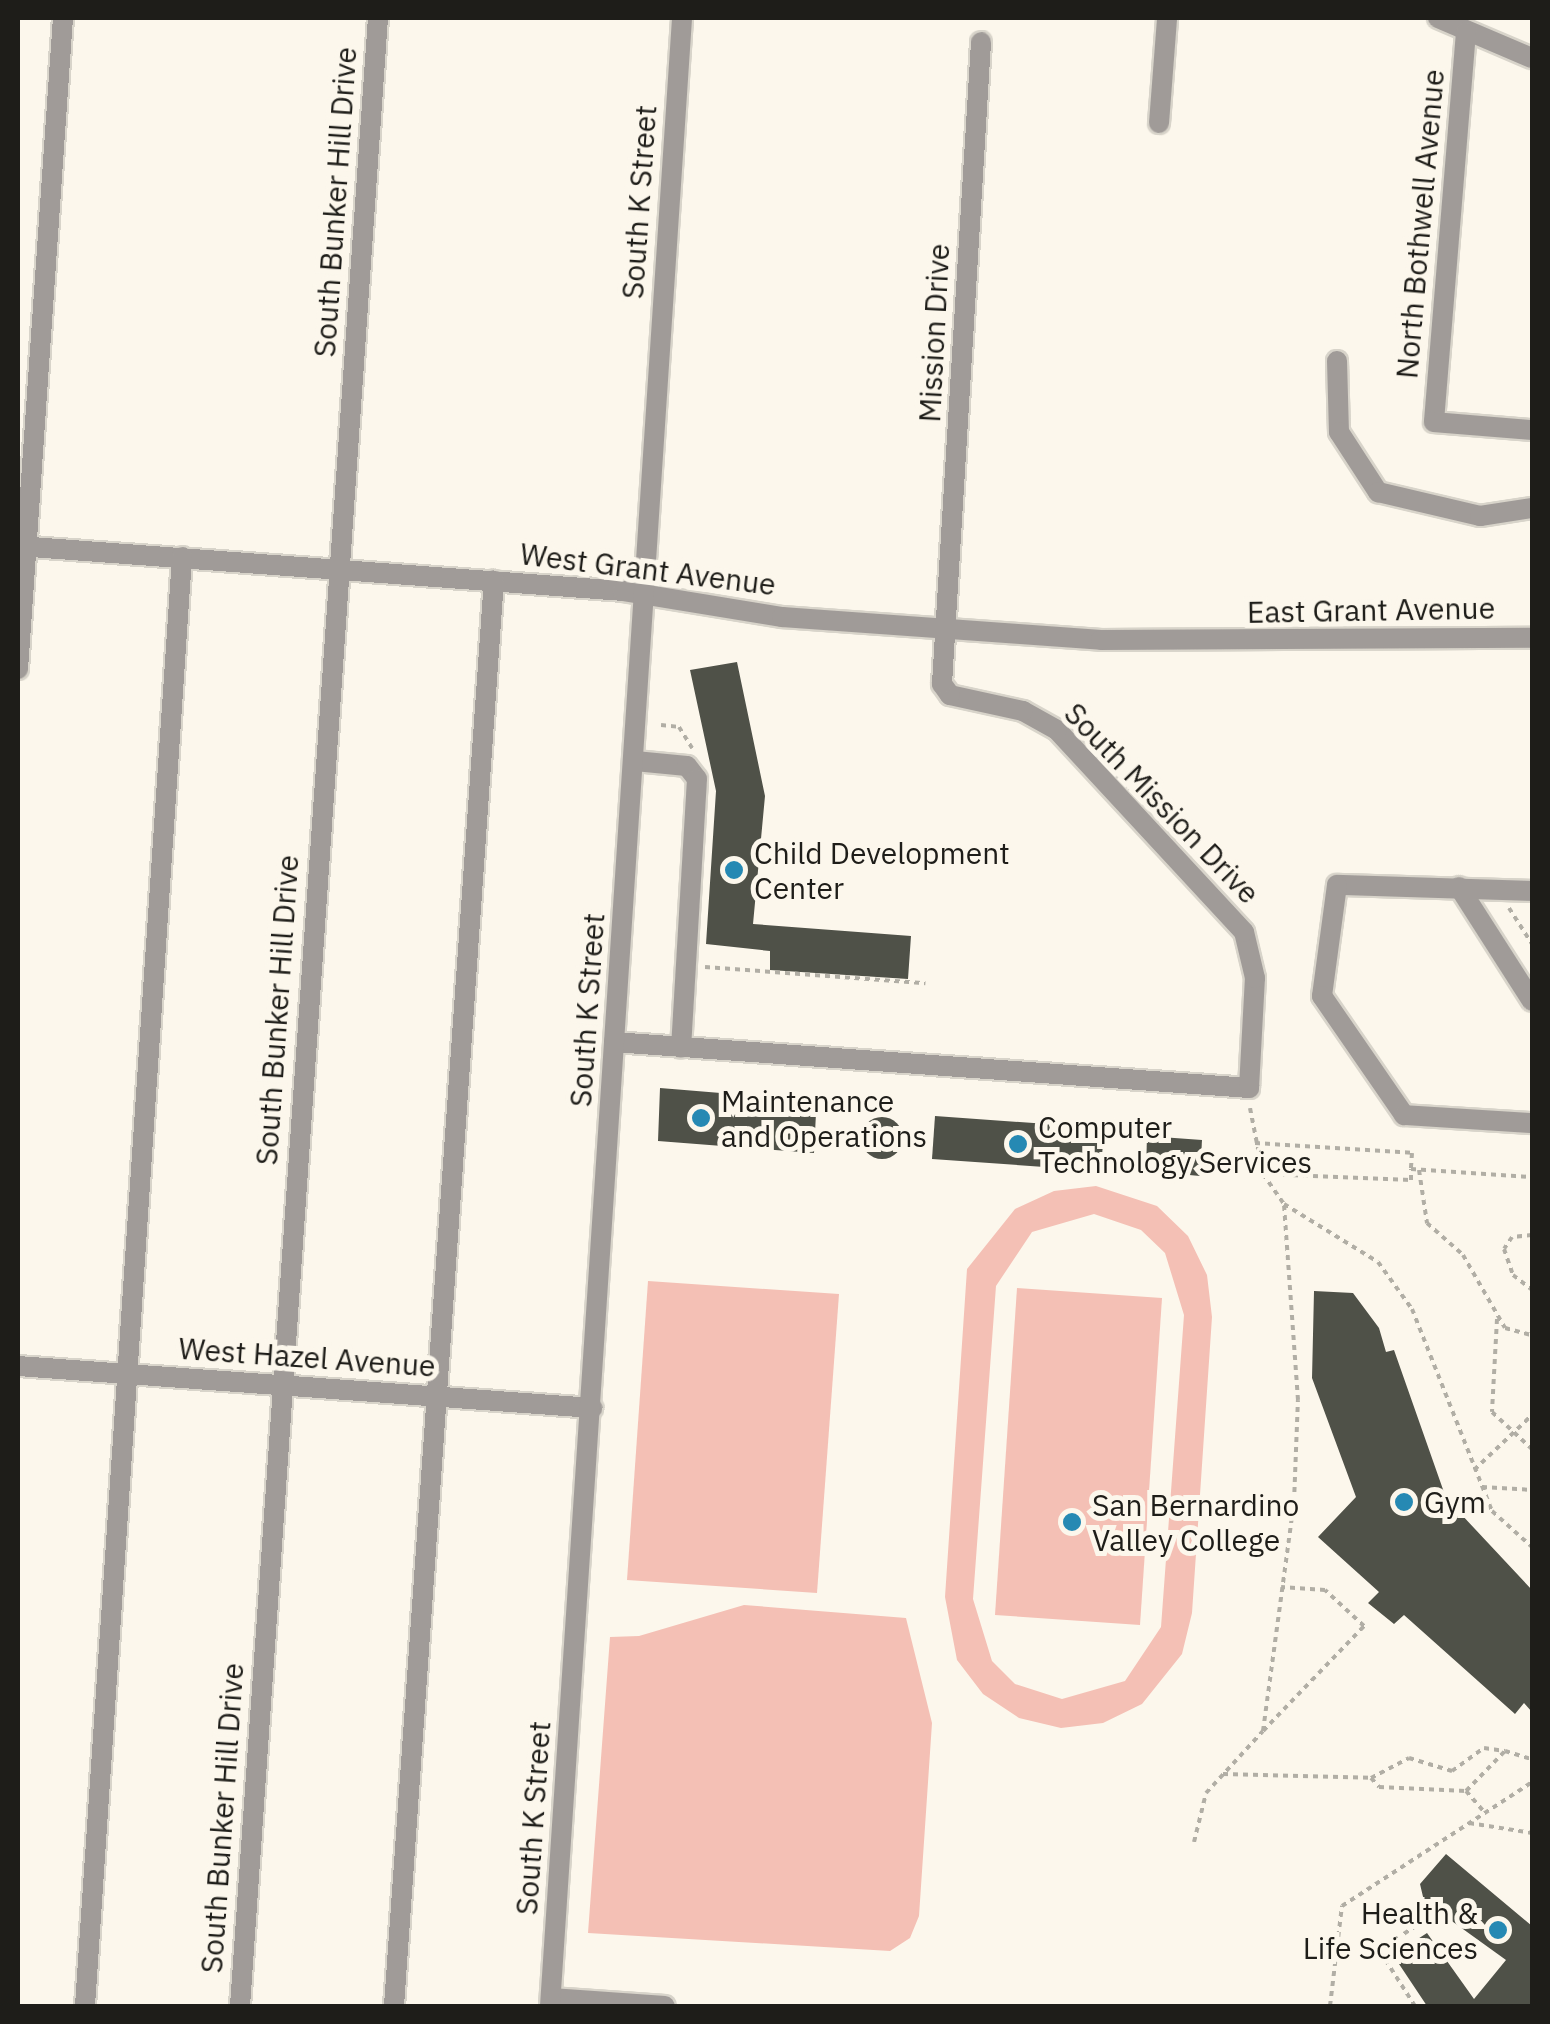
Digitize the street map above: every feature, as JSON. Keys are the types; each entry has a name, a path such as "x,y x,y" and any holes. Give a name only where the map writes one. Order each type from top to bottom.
{"street":[{"path":"18,669 22,547 63,18"},
{"name":"South Bunker Hill Drive","path":"240,2006 280,1383 378,18"},
{"name":"South K Street","path":"550,2002 614,1042 648,599 682,18"},
{"path":"1159,123 1167,18"},
{"path":"1438,18 1532,58"},
{"name":"North Bothwell Avenue","path":"1466,32 1434,422 1532,430"},
{"name":"Mission Drive","path":"946,628 981,42"},
{"path":"1337,361 1338,432 1378,492 1480,516 1532,508"},
{"name":"West Grant Avenue","path":"22,547 494,581 946,628 1210,642"},
{"path":"86,2006 182,557"},
{"path":"394,2006 433,1397 494,581"},
{"name":"South Mission Drive","path":"946,628 941,674 950,695 1023,710 1057,730 1244,932 1255,978 1249,1088"},
{"name":"East Grant Avenue","path":"1210,642 1532,638"},
{"path":"635,761 688,766 697,779 681,1048"},
{"path":"1527,899 1459,887 1337,885 1322,996 1404,1115 1532,1123"},
{"path":"1459,887 1532,1001"},
{"path":"614,1042 1249,1088"},
{"name":"West Hazel Avenue","path":"18,1366 592,1408"},
{"path":"550,2002 665,2006"}],"path":[{"path":"661,725 680,727 698,757"},
{"path":"1527,899 1508,909 1532,944"},
{"path":"701,954 701,967 925,983"},
{"path":"1249,1088 1253,1144 1263,1174 1284,1204 1378,1262 1412,1309 1492,1511 1532,1547"},
{"path":"1253,1144 1412,1153 1410,1180 1263,1174"},
{"path":"1411,1170 1532,1177"},
{"path":"1419,1170 1428,1223 1463,1255 1497,1319 1489,1394 1492,1412 1510,1436 1532,1449"},
{"path":"1264,1731 1298,1400 1284,1204"},
{"path":"1532,1235 1512,1238 1504,1249 1513,1275 1532,1290"},
{"path":"1497,1319 1532,1335"},
{"path":"1473,1471 1532,1415"},
{"path":"1482,1486 1532,1490"},
{"path":"1194,1842 1206,1794 1221,1774 1364,1626 1325,1590 1281,1587"},
{"path":"1450,1786 1452,1770 1484,1748 1532,1759"},
{"path":"1466,1791 1505,1751"},
{"path":"1221,1774 1371,1778 1409,1758 1452,1770"},
{"path":"1371,1778 1380,1787 1450,1786 1466,1791 1485,1813"},
{"path":"1330,2006 1342,1906 1532,1782"},
{"path":"1468,1822 1532,1834"},
{"path":"1416,2006 1379,1950 1432,1916"}],"shaded area":[{"path":"1096,1186 1157,1206 1188,1236 1207,1275 1212,1317 1192,1613 1182,1654 1142,1704 1103,1723 1061,1728 1019,1718 983,1694 957,1660 945,1597 967,1269 1015,1209 1054,1191","holes":["1094,1214 1141,1230 1165,1253 1184,1315 1161,1627 1125,1681 1062,1699 1015,1684 992,1661 973,1599 996,1286 1032,1232"]},
{"path":"648,1281 839,1294 817,1593 627,1580"},
{"path":"1017,1288 1162,1298 1140,1625 995,1615"},
{"path":"744,1605 906,1618 932,1723 919,1916 910,1938 890,1951 588,1933 610,1637 639,1636"}],"building":[{"name":"Child Development Center","path":"737,662 765,796 753,924 911,936 908,979 770,970 770,951 706,944 716,791 690,670"},
{"name":"Maintenance and Operations","path":"660,1088 745,1095 744,1108 816,1113 814,1153 658,1141"},
{"name":"Computer Technology Services","path":"935,1116 1104,1128 1101,1171 932,1159"},
{"path":"882,1117 897,1123 903,1138 897,1153 882,1159 867,1153 861,1138 867,1123"},
{"path":"1147,1136 1202,1140 1200,1176 1146,1171"},
{"name":"Gym","path":"1314,1291 1353,1293 1379,1328 1386,1352 1394,1350 1446,1498 1532,1590 1532,1712 1524,1703 1515,1714 1404,1615 1394,1624 1368,1603 1379,1592 1318,1537 1356,1497 1312,1378"},
{"name":"Health & Life Sciences","path":"1446,1854 1532,1926 1532,2006 1427,2006 1393,1955 1427,1933 1474,1999 1506,1960 1424,1901 1420,1884"}],"place":[{"name":"Child Development Center","path":"734,870"},
{"name":"Maintenance and Operations","path":"701,1118"},
{"name":"Computer Technology Services","path":"1018,1144"},
{"name":"Gym","path":"1404,1502"},
{"name":"San Bernardino Valley College","path":"1072,1522"},
{"name":"Health & Life Sciences","path":"1498,1930"}]}
